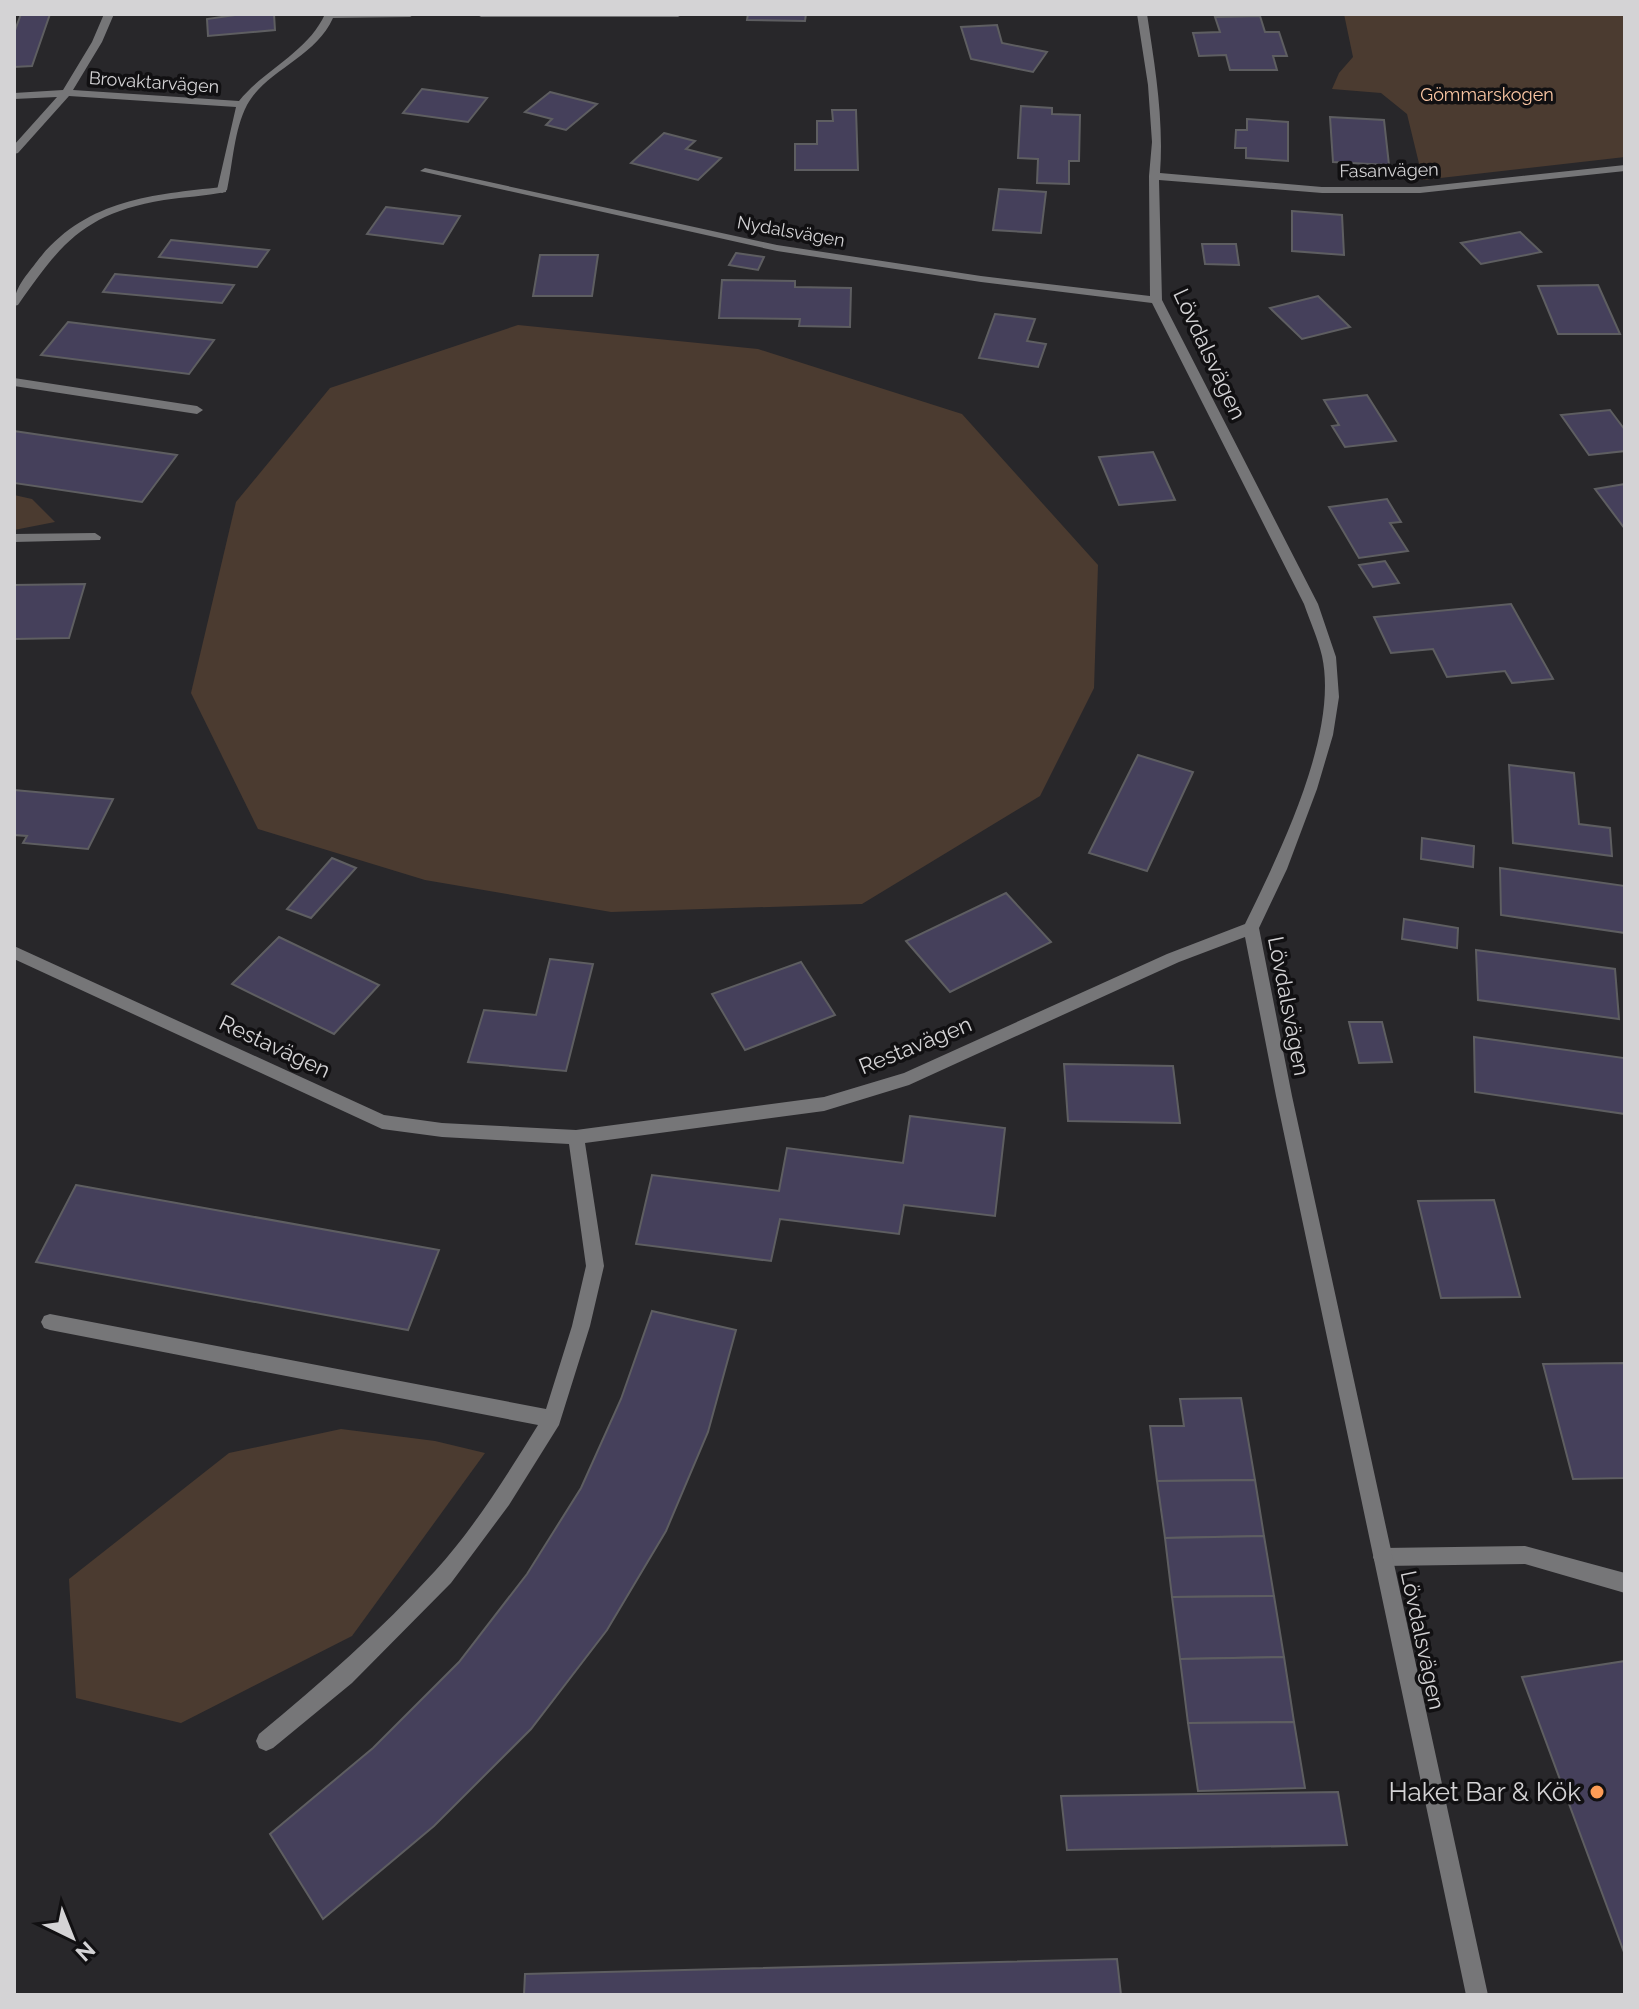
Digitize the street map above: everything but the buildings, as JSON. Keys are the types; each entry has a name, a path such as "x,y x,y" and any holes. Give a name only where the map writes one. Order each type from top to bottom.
{"street":[{"path":"14,151 66,93 97,42 109,14"},
{"path":"330,15 410,14"},
{"path":"481,14 678,14"},
{"name":"Lövdalsvägen","path":"1142,14 1153,85 1157,142 1154,176 1156,300 1311,604 1329,657 1332,697 1324,746 1279,869 1251,928 1287,1112 1477,1995"},
{"name":"Brovaktarvägen","path":"14,303 46,258 68,234 93,218 139,201 222,190 241,104 261,82 324,30 330,15"},
{"name":"Brovaktarvägen","path":"14,96 66,93 241,104"},
{"name":"Fasanvägen","path":"1154,176 1322,190 1420,190 1625,168"},
{"name":"Nydalsvägen","path":"425,171 777,248 981,279 1156,300"},
{"path":"14,382 197,410"},
{"path":"14,538 95,537"},
{"name":"Restavägen","path":"14,952 382,1122 442,1130 576,1137 824,1104 909,1078 1173,958 1251,928"},
{"path":"266,1741 345,1676 444,1576 502,1499 552,1419 581,1326 595,1266 576,1137"},
{"path":"50,1322 552,1419"},
{"path":"1383,1557 1525,1555 1625,1583"}],"green space":[{"name":"Gömmarskogen","path":"1344,14 1625,14 1625,157 1423,180 1407,114 1381,93 1332,89 1339,73 1353,57"},
{"path":"518,325 758,349 962,414 1098,565 1094,688 1040,796 862,904 611,912 425,880 258,829 191,693 236,502 330,388"},
{"path":"14,495 32,499 55,522 14,530"},
{"path":"341,1429 435,1441 485,1453 352,1636 181,1723 76,1698 69,1579 229,1453"}],"place":[{"name":"Haket Bar & Kök","path":"1597,1792"}]}
